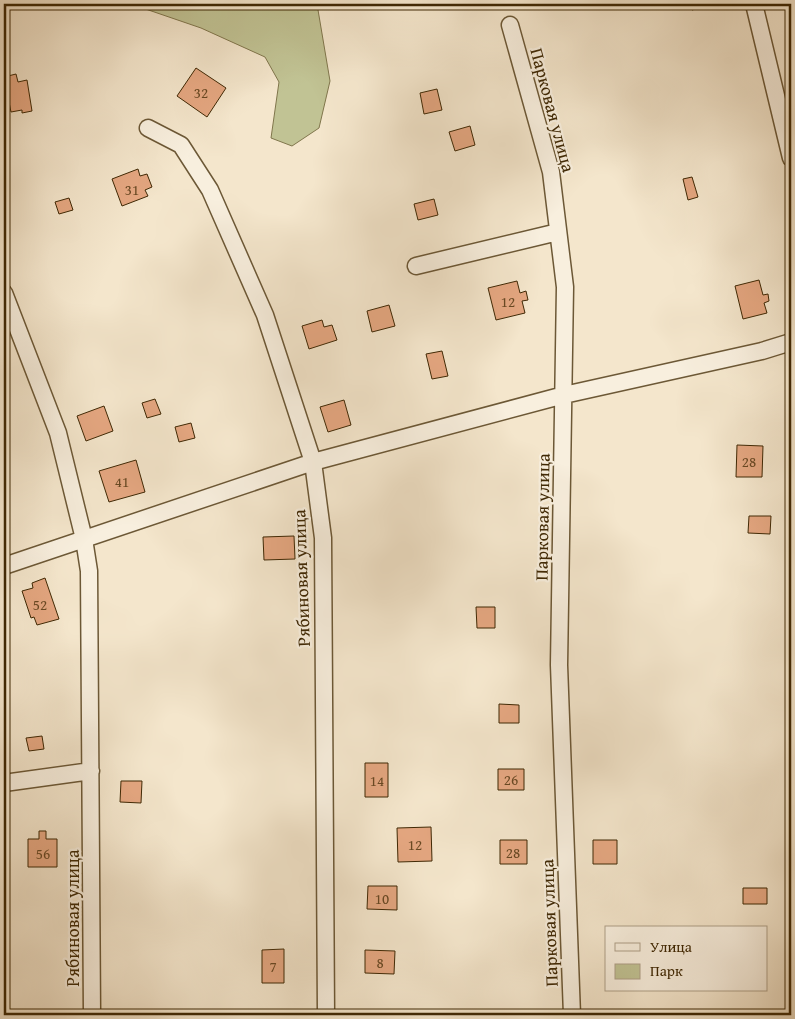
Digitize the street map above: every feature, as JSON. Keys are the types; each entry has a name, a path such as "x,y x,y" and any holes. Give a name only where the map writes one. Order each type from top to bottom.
{"street":[{"path":"754,4 791,158"},
{"name":"Парковая улица","path":"510,25 551,172 565,288 559,665 572,1015"},
{"name":"Рябиновая улица","path":"148,128 180,145 210,190 264,315 313,462 323,538 326,1015"},
{"path":"416,266 558,232"},
{"name":"Рябиновая улица","path":"4,294 58,433 84,539 89,571 92,1015"},
{"path":"4,566 313,462 564,395 762,351 791,342"},
{"path":"4,783 91,771"}],"green space":[{"path":"131,4 317,4 330,81 319,128 292,146 271,138 279,82 265,57 201,28"}],"building":[{"path":"678,4 705,4 706,6 692,10 691,5 680,8"},
{"path":"196,68 226,88 207,117 177,96"},
{"path":"16,74 18,82 27,80 32,111 22,113 22,110 11,112 4,77"},
{"path":"437,89 442,110 424,114 420,93"},
{"path":"470,126 475,145 455,151 449,132"},
{"path":"138,169 140,176 147,174 152,187 145,190 148,196 122,206 112,179"},
{"path":"692,177 698,197 688,200 683,179"},
{"path":"69,198 73,210 59,214 55,202"},
{"path":"434,199 438,215 418,220 414,204"},
{"path":"759,280 763,295 768,294 769,301 764,303 767,313 743,319 735,286"},
{"path":"517,281 520,293 526,291 528,300 522,301 525,313 496,320 488,288"},
{"path":"389,305 395,326 372,332 367,311"},
{"path":"322,320 324,327 332,325 337,340 309,349 302,326"},
{"path":"442,351 448,376 432,379 426,354"},
{"path":"155,399 161,414 147,418 142,403"},
{"path":"344,400 351,425 328,432 320,407"},
{"path":"104,406 113,431 86,441 77,416"},
{"path":"191,423 195,438 179,442 175,427"},
{"path":"737,445 763,446 762,477 736,477"},
{"path":"136,460 145,492 109,502 99,471"},
{"path":"749,516 771,516 770,534 748,533"},
{"path":"294,536 295,559 264,560 263,537"},
{"path":"45,578 59,619 37,625 34,617 31,618 22,591 33,588 32,583"},
{"path":"476,607 495,607 495,628 477,628"},
{"path":"499,704 519,705 519,723 499,723"},
{"path":"42,736 44,749 29,751 26,738"},
{"path":"365,763 388,763 388,797 365,797"},
{"path":"498,769 524,769 524,790 498,790"},
{"path":"121,781 142,781 141,803 120,802"},
{"path":"431,827 432,861 398,862 397,828"},
{"path":"39,831 46,831 46,839 57,839 57,867 28,867 28,839 39,839"},
{"path":"500,840 527,840 527,864 500,864"},
{"path":"593,840 617,840 617,864 593,864"},
{"path":"368,886 397,886 397,910 367,909"},
{"path":"743,888 767,888 767,904 743,904"},
{"path":"284,949 284,983 262,983 262,950"},
{"path":"365,950 395,951 394,974 365,973"}]}
